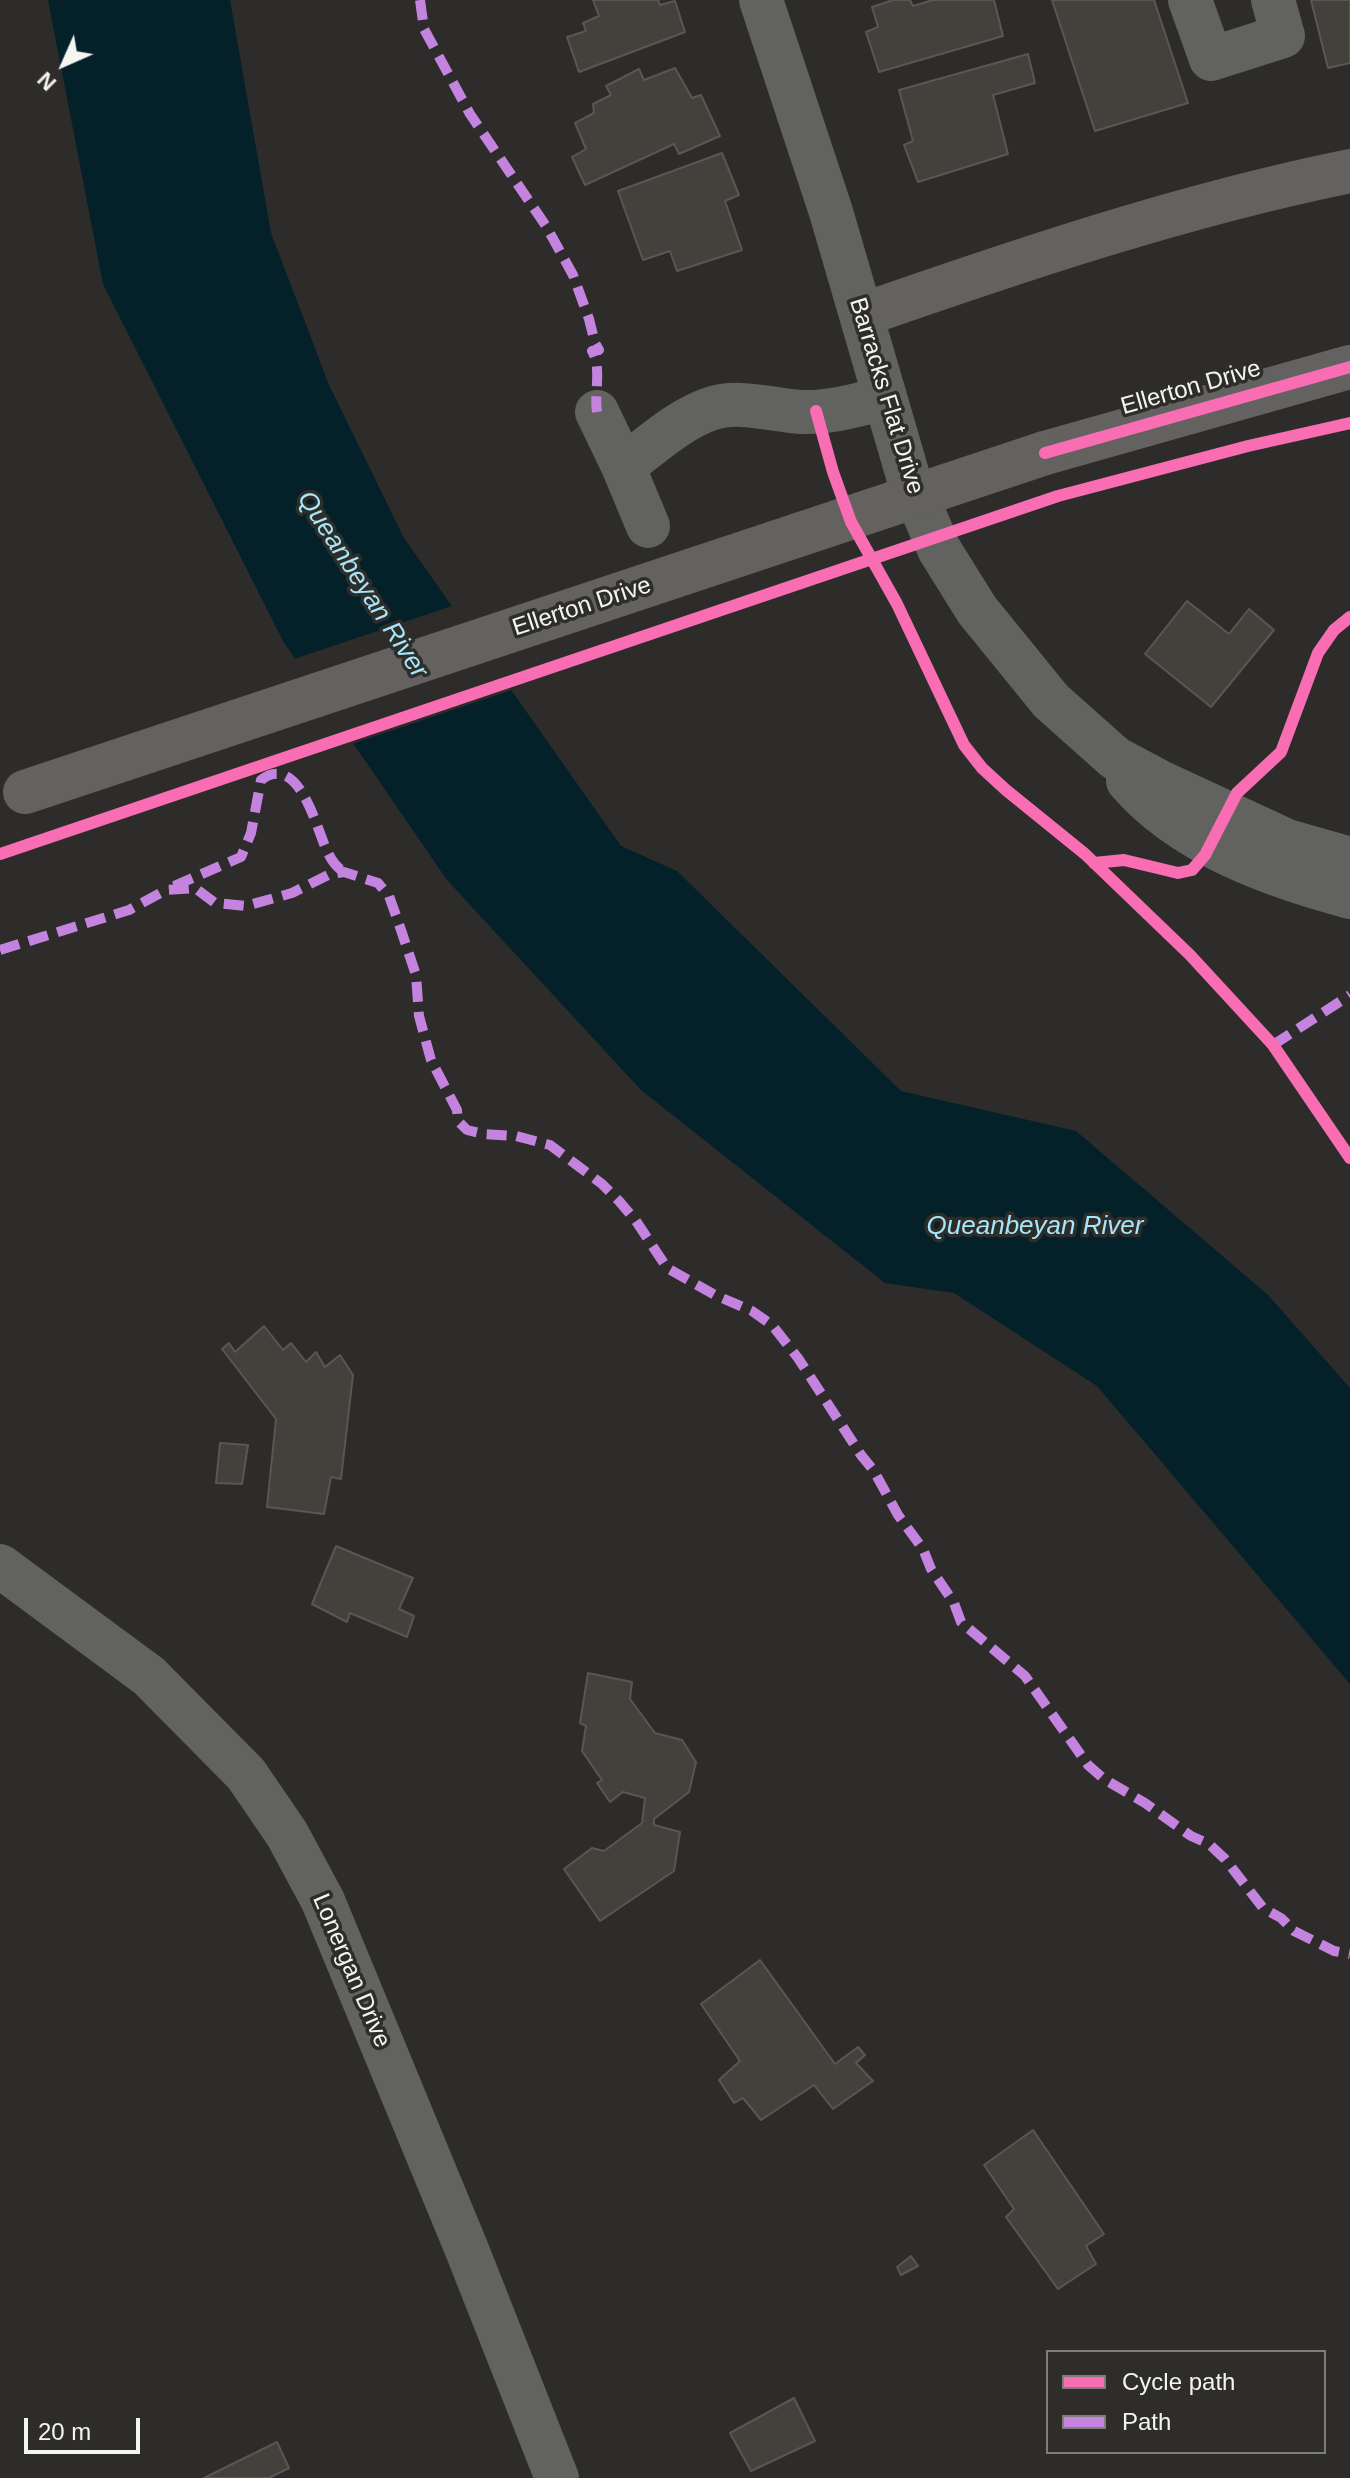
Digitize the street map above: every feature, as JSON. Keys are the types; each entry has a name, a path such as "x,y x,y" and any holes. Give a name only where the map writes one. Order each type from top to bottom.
{"main road":[{"path":"862,315 1061,247 1260,189 1350,171"},
{"name":"Ellerton Drive","path":"13,796 1045,453 1350,367"}],"street":[{"name":"Barracks Flat Drive","path":"761,0 862,315 908,476 939,549 977,610 1051,701 1098,745 1135,789 1172,821 1247,862 1316,888 1350,897"},
{"path":"1190,0 1211,59 1283,36 1273,0"},
{"path":"623,466 689,418 715,407 756,405 816,411 845,408 885,398"},
{"path":"597,412 648,526"},
{"name":"Barracks Flat Drive","path":"1098,745 1132,768 1247,823 1287,841 1350,859"},
{"name":"Lonergan Drive","path":"0,1566 149,1676 246,1774 287,1834 323,1901 557,2478"}],"water":[{"name":"Queanbeyan River","path":"48,0 230,0 271,233 329,385 404,538 621,846 677,871 901,1091 1076,1131 1268,1295 1350,1388 1350,1684 1097,1386 954,1293 885,1283 641,1090 447,880 283,641 103,284"}],"pier":[{"path":"455,605 515,689 349,745 291,660"}],"building":[{"path":"593,0 658,0 660,5 675,1 685,32 579,72 567,37 586,31 583,23 599,16"},
{"path":"893,0 910,0 913,6 933,0 994,0 1003,36 879,72 866,32 878,27 872,7"},
{"path":"1052,0 1154,0 1188,103 1095,131"},
{"path":"1311,0 1350,0 1350,63 1328,68"},
{"path":"1028,54 1035,83 993,95 1008,154 918,182 904,145 913,141 899,90"},
{"path":"675,68 692,98 701,95 720,136 679,154 674,144 585,185 572,157 586,149 575,123 594,113 593,104 611,95 606,86 639,69 644,80"},
{"path":"722,153 739,195 725,201 742,250 677,271 670,251 643,260 618,191"},
{"path":"1187,601 1229,634 1249,609 1274,630 1211,707 1145,654"},
{"path":"264,1326 283,1350 291,1343 306,1362 316,1352 325,1367 340,1355 353,1375 341,1479 331,1477 324,1514 267,1507 276,1419 222,1349 229,1343 235,1352"},
{"path":"220,1443 248,1445 242,1484 216,1483"},
{"path":"336,1546 413,1578 399,1609 414,1616 407,1637 350,1613 347,1622 312,1604"},
{"path":"588,1673 632,1682 630,1699 655,1733 682,1740 696,1762 689,1792 654,1819 654,1825 680,1832 674,1871 600,1921 564,1869 592,1848 604,1851 642,1823 645,1798 623,1792 610,1802 597,1783 602,1780 582,1751 586,1726 580,1723"},
{"path":"760,1960 835,2064 858,2047 865,2055 856,2063 873,2081 833,2109 814,2085 761,2120 743,2098 734,2103 719,2080 740,2061 701,2004"},
{"path":"1033,2130 1104,2234 1086,2246 1096,2264 1058,2289 1006,2217 1014,2209 984,2165"},
{"path":"911,2256 918,2266 901,2275 897,2267"},
{"path":"794,2398 815,2441 751,2471 730,2433"},
{"path":"277,2442 289,2468 269,2478 204,2478"}],"marked path":[{"path":"420,0 424,29 470,114 546,226 573,275 599,350 592,351 597,364 597,412"},
{"path":"174,886 241,857 251,833 261,780 275,774 286,776 296,785 305,798 330,856 344,872"},
{"path":"0,950 129,910 166,890 195,888 215,903 246,906 292,893 330,874 344,872 378,883 389,896 400,927 416,975 419,1016 431,1060 457,1110 458,1121 467,1130 516,1136 550,1145 602,1184 619,1201 667,1268 715,1295 752,1311 772,1325 798,1358 874,1471 898,1515 923,1549 931,1569 954,1603 961,1622 1025,1676 1088,1765 1104,1779 1191,1836 1209,1844 1225,1859 1263,1908 1281,1918 1294,1931 1334,1951 1350,1954"},
{"path":"1273,1045 1350,995"}],"cycle path":[{"path":"1045,453 1350,367"},
{"path":"816,411 851,522 897,604 964,745 982,768 1085,854 1190,955 1273,1045 1350,1158"},
{"path":"0,854 1058,496 1248,446 1350,423"},
{"path":"1094,863 1124,860 1178,873 1192,870 1205,855 1237,793 1281,752 1318,653 1334,630 1350,617"}]}
